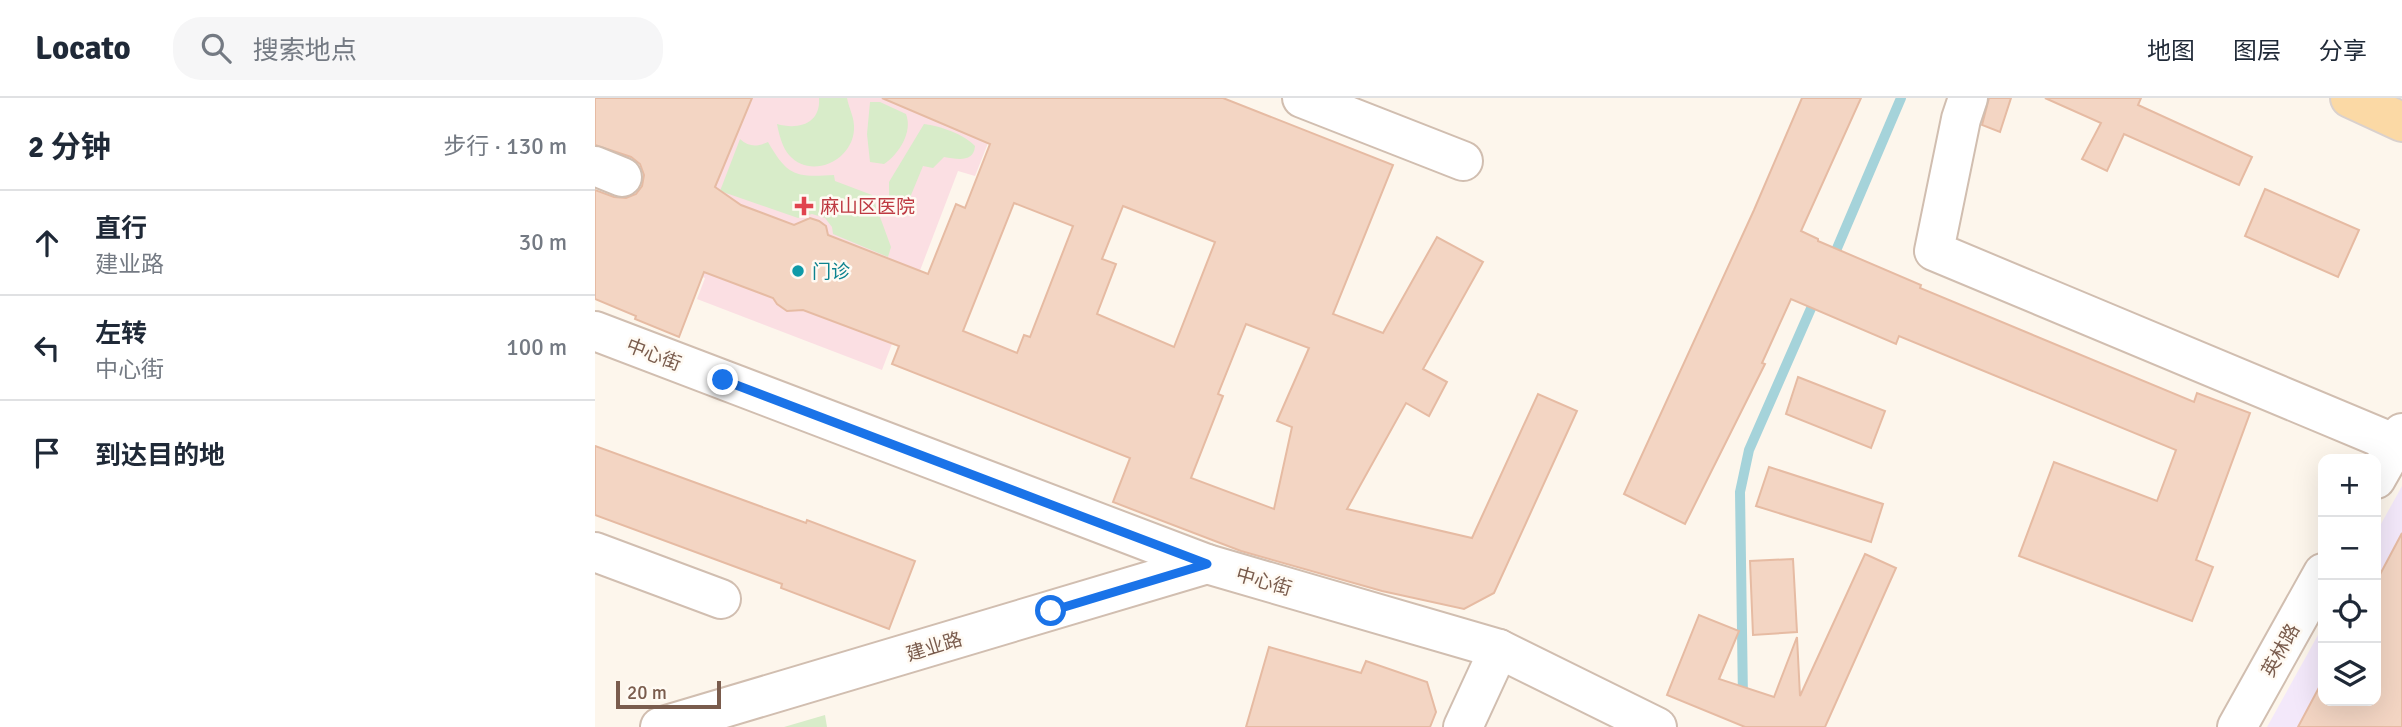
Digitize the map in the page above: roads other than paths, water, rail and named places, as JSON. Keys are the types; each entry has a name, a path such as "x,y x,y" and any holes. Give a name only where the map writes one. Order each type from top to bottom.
{"main road":[{"path":"2350,98 2402,122"}],"street":[{"path":"1302,98 1346,106 1463,161"},
{"path":"1968,98 1934,251 2399,438 2381,471"},
{"name":"中心街","path":"595,331 1207,564 1499,649 1657,727"},
{"path":"595,552 722,599"},
{"name":"建业路","path":"660,727 1207,564"},
{"name":"英林路","path":"2237,727 2319,580"},
{"path":"1463,727 1499,649"}],"waterway":[{"path":"1832,260 1901,98"},
{"path":"1743,700 1740,492 1749,450 1816,297"}],"place":[{"name":"麻山区医院","path":"804,206"},
{"name":"门诊","path":"798,271"}]}
